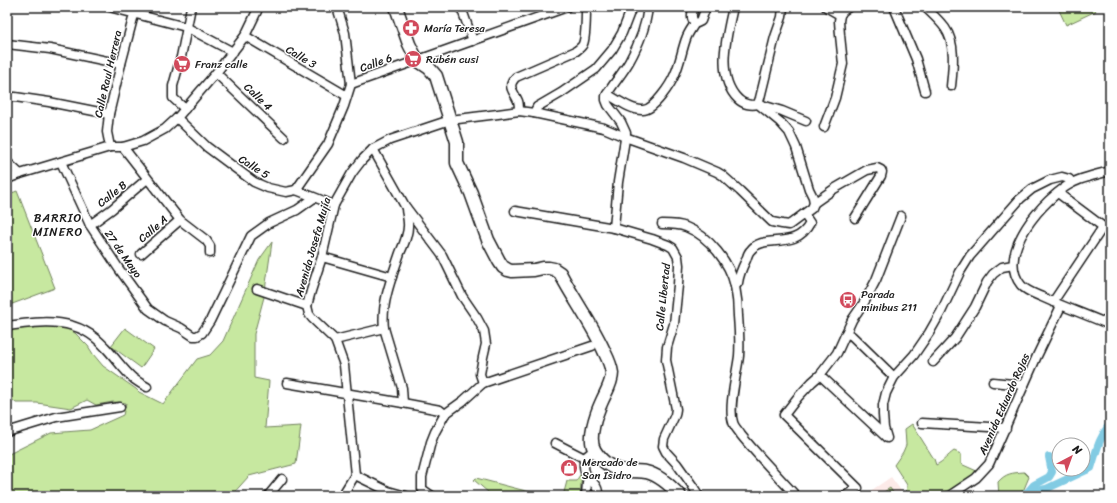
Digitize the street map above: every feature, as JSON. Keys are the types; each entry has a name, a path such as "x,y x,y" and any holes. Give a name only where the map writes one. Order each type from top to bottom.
{"main road":[{"path":"396,7 409,44 417,60 429,68 436,76 456,142 457,163 471,193 488,240 498,261 503,267 512,272 549,268 560,273 601,343 611,366 612,375 610,386 601,403 595,420 592,440 594,450 613,468 625,471 647,472 659,477 680,496"}],"street":[{"path":"109,7 135,10 186,27 233,52"},
{"path":"185,109 173,98 173,86 181,57 191,7"},
{"path":"7,179 110,147 123,147 143,140 165,129 185,109 233,52 245,36 257,11 257,7"},
{"path":"296,190 328,144 344,106 351,84 345,33 337,7"},
{"path":"461,7 473,41"},
{"name":"Calle 6","path":"351,84 567,7"},
{"path":"519,111 518,101 514,96 511,87 513,80 516,77 576,51 581,47 584,37 586,7"},
{"path":"534,113 537,107 561,93 596,69 612,50 622,32 632,7"},
{"path":"614,228 618,182 626,133 606,100 606,96 628,63 639,43 648,7"},
{"path":"694,7 692,19 695,22"},
{"path":"695,22 697,23 701,21 706,7"},
{"path":"733,7 725,46 724,59 728,82 733,94 747,104 758,104 782,111 806,121"},
{"path":"758,104 784,7"},
{"path":"826,7 840,15"},
{"path":"824,127 835,98 843,64 839,21 840,15 849,7"},
{"path":"894,7 916,59 925,90"},
{"path":"925,7 946,28 949,35 954,62 951,86"},
{"name":"Calle Raul Herrera","path":"110,147 107,132 109,114 135,10"},
{"path":"607,94 638,110 648,109 662,95 675,75 686,38 695,22"},
{"name":"Calle 3","path":"245,36 347,96"},
{"path":"7,44 50,50 121,64"},
{"name":"Calle 4","path":"216,73 284,138"},
{"path":"7,98 15,97 49,102 109,114"},
{"path":"758,104 780,122 789,132 796,147 814,203"},
{"name":"Avenida Josefa Mujía","path":"355,475 344,365 335,340 312,318 309,314 307,306 322,257 334,205 352,173 362,160 373,149 390,140 450,120 519,111 604,128 717,172 740,190 772,222 782,224 789,224 812,208 814,203 866,170 877,168 880,169 882,172 881,176 855,218"},
{"name":"Calle 5","path":"177,118 207,147 254,182 268,188 286,192 296,190 334,205"},
{"path":"123,147 180,220 206,240 210,246 210,253"},
{"path":"373,149 405,206 442,255 462,296 484,331 486,344 482,357 480,374 483,383"},
{"path":"7,162 20,174"},
{"name":"27 de Mayo","path":"61,162 90,225 119,269 148,308 165,321 181,328 193,336 197,336 202,333 210,321 250,236 269,223 297,210 314,198"},
{"path":"1110,171 1072,183 1042,207 1031,220 1021,237 1015,252 1013,265 1016,276 1022,286 1028,290 1061,306 1108,324 1110,313"},
{"path":"820,375 887,438 884,428 883,405 886,393 894,377 914,355 941,312 960,272 970,256 1020,199 1032,189 1050,180 1062,177 1069,179 1072,183"},
{"name":"Calle B","path":"90,225 112,209 147,179"},
{"path":"1053,302 1107,230 1058,193"},
{"path":"403,403 402,388 384,328 383,318 385,303 392,277 407,235 408,224 405,206"},
{"name":"Calle Libertad","path":"515,211 614,228 652,239 673,248 678,257 678,285 674,324 667,346 666,360 676,409 675,415 664,439 663,446 699,496"},
{"path":"735,286 738,283 741,270 750,250 766,242 795,238 804,231 810,223 804,214"},
{"path":"845,496 858,488 784,415 798,397 820,375 837,353 852,320 865,301 876,280 901,216"},
{"name":"Calle A","path":"141,254 180,220"},
{"path":"662,224 673,224 686,227 700,234 709,241 727,266 735,286 739,325 739,355 732,408 733,422 749,445 796,496"},
{"path":"322,257 392,277"},
{"path":"933,362 955,338 975,307 987,282 993,274 1002,267 1013,265"},
{"path":"257,289 307,306"},
{"name":"Avenida Eduardo Rojas","path":"949,496 982,473 989,464 1061,306"},
{"path":"7,326 58,323 81,328 92,334 134,379 147,388"},
{"path":"335,340 384,328"},
{"path":"846,333 852,336 894,377"},
{"path":"432,496 422,489 422,477 431,442 445,414 464,401 483,383 592,346"},
{"path":"993,382 1024,385"},
{"path":"287,383 440,410 445,414"},
{"path":"7,432 56,417 120,407"},
{"path":"922,423 1006,428"},
{"path":"555,443 584,458"},
{"path":"594,450 584,458 583,467 585,474 597,487 598,496"},
{"path":"342,496 355,475 388,491 406,496"},
{"path":"268,496 282,479"},
{"path":"586,496 587,482 590,479"}],"shaded area":[{"path":"891,477 905,496 863,496"}],"green space":[{"path":"1093,7 1096,11 1066,25 1058,8"},
{"path":"17,191 55,288 7,306 7,195"},
{"path":"272,242 264,297 254,334 254,378 269,381 265,428 301,426 296,464 249,476 231,496 7,496 7,455 51,433 90,430 123,415 126,403 113,402 96,405 87,400 71,408 37,403 16,403 7,395 7,329 45,324 62,326 75,333 88,346 103,366 139,392 163,404 197,359 210,355 223,341 259,260"},
{"path":"125,328 154,349 141,368 111,346"},
{"path":"912,424 934,459 936,465 954,451 961,454 961,464 979,472 948,496 906,496 907,485 894,465 906,445 905,429"},
{"path":"582,472 580,496 563,496 567,481 576,481"},
{"path":"1024,472 1029,477 1024,489 1018,496 999,496 998,482 1001,479 1010,474"},
{"path":"476,478 545,496 489,496 489,493 474,480"},
{"path":"890,488 895,496 878,496"}],"waterway":[{"path":"1026,493 1046,489 1091,468 1100,440 1110,424"},
{"path":"1027,493 1034,485 1049,477 1052,472 1049,457"}],"place":[{"name":"María Teresa","path":"411,28"},
{"name":"Rubén cusi","path":"413,59"},
{"name":"Franz calle","path":"182,64"},
{"name":"Parada minibus 211","path":"848,300"},
{"name":"Mercado de San Isidro","path":"569,468"}],"district":[{"name":"BARRIO MINERO","path":"58,225"}]}
